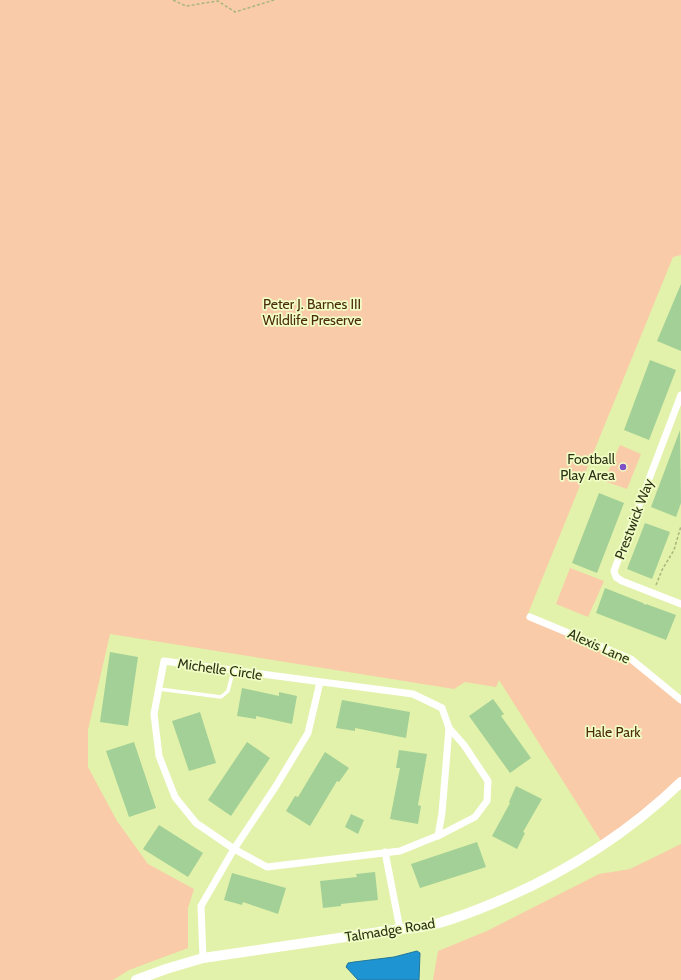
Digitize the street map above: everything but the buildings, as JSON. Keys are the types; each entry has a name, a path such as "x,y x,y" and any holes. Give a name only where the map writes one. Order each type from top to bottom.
{"street":[{"name":"Prestwick Way","path":"681,395 614,571 616,578 622,581 681,604"},
{"name":"Alexis Lane","path":"530,617 631,659 681,700"},
{"name":"Michelle Circle","path":"164,661 233,670 413,694 442,708 449,728 464,745 488,781 487,801 475,816 438,836 400,851 267,867 234,849 196,823 175,797 159,756 154,714 164,661"},
{"path":"203,958 201,906 234,849 276,786 308,733 320,682"},
{"name":"Michelle Circle","path":"438,836 442,813 449,728"},
{"name":"Talmadge Road","path":"136,980 203,958 400,929 416,929 456,918 528,888 568,867 604,844 642,816 681,782"},
{"path":"385,852 400,929"}],"lane":[{"path":"159,689 221,697 228,691 233,670"}],"path":[{"path":"173,0 186,6 218,1 236,12 274,0"},
{"path":"653,592 662,570 674,550 681,526"}],"green space":[{"name":"Peter J. Barnes III Wildlife Preserve","path":"0,0 681,0 681,255 673,257 527,616 619,653 681,700 681,778 640,814 601,841 499,680 496,687 465,682 454,689 110,634 88,730 88,767 117,821 148,864 194,889 188,908 188,948 129,970 113,980 0,980"},
{"name":"Football Play Area","path":"620,445 641,454 627,489 604,481"},
{"path":"570,568 604,581 588,617 556,604"},
{"path":"681,844 681,980 433,980 438,951 487,931 599,874 630,869"}],"water":[{"path":"417,951 420,953 419,980 358,980 346,967 348,963 394,957"}],"place":[{"name":"Football Play Area","path":"623,467"}],"park label":[{"name":"Hale Park","path":"613,732"}]}
